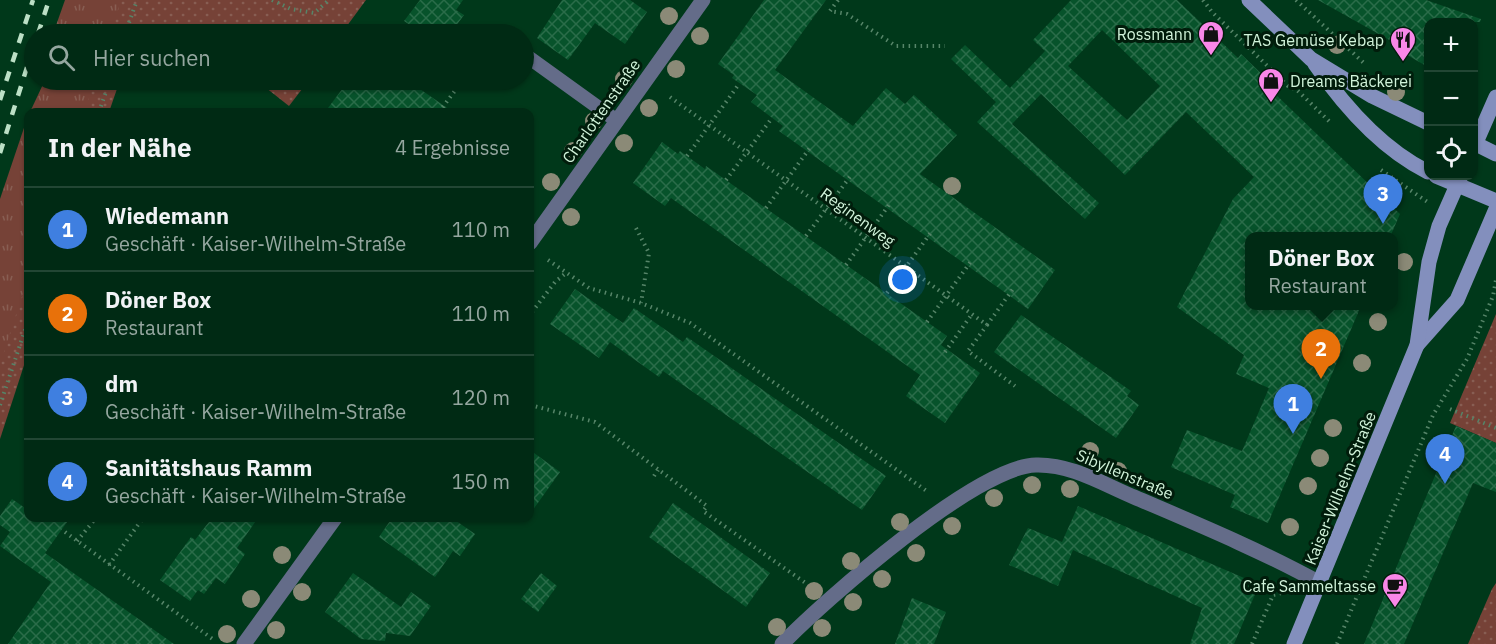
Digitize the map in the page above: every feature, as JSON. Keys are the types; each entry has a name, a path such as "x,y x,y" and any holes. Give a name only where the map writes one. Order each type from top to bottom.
{"main road":[{"path":"1249,0 1311,59 1355,113 1382,140 1424,169"},
{"path":"1311,59 1372,96 1424,121"},
{"path":"1478,136 1496,97"},
{"path":"1478,147 1496,154"},
{"path":"1459,180 1496,201"},
{"name":"Kaiser-Wilhelm-Straße","path":"1294,644 1417,345 1429,262 1439,226 1459,180"},
{"name":"Kaiser-Wilhelm-Straße","path":"1417,345 1457,300 1496,209"}],"street":[{"name":"Charlottenstraße","path":"534,237 703,0"},
{"name":"Sibyllenstraße","path":"782,644 829,600 889,550 981,483 1011,469 1034,465 1073,471 1266,554 1320,583"},
{"path":"244,644 332,522"}],"lane":[{"path":"534,61 616,121"}],"path":[{"path":"129,24 137,0"},
{"path":"272,0 291,9 314,13 329,0"},
{"path":"838,0 831,11 847,14 896,46 945,46"},
{"path":"1203,0 1212,12 1288,86 1297,90"},
{"path":"1296,0 1372,70"},
{"path":"687,156 740,84"},
{"path":"100,108 107,90"},
{"path":"442,108 456,90"},
{"name":"Reginenweg","path":"670,97 987,325"},
{"path":"726,180 772,118"},
{"path":"766,208 812,146"},
{"path":"806,236 852,174"},
{"path":"846,265 891,202"},
{"path":"636,228 649,254 641,303"},
{"path":"886,293 932,231"},
{"path":"548,260 589,288 641,303 690,323 928,492"},
{"path":"927,322 972,260"},
{"path":"534,309 555,282 566,273"},
{"path":"1337,644 1433,415 1467,359 1496,280"},
{"path":"1013,289 968,351 1015,386"},
{"path":"945,352 972,314"},
{"path":"0,405 24,333"},
{"path":"534,406 594,422 707,506 704,511 807,584"},
{"path":"1450,409 1496,428"},
{"path":"654,476 658,470"},
{"path":"77,541 93,522"},
{"path":"109,565 140,522"},
{"path":"65,532 214,640"},
{"path":"1252,644 1273,595"}],"green space":[{"path":"65,0 128,0 120,24 57,24"},
{"path":"121,0 366,0 348,24 113,24"},
{"path":"40,90 99,90 92,108 32,108"},
{"path":"92,90 117,90 110,108 85,108"},
{"path":"269,90 301,90 289,106"},
{"path":"24,128 24,314 0,389 0,199"},
{"path":"24,290 24,365 0,439 0,364"},
{"path":"1496,314 1496,443 1450,423"},
{"path":"1496,583 1496,644 1468,644 1492,589"}],"building":[{"path":"420,0 463,0 456,10 464,15 457,24 408,24 404,21"},
{"path":"562,0 630,0 647,12 625,44 595,23 568,60 537,38"},
{"path":"764,0 826,0 775,70 853,126 886,88 905,104 914,95 957,135 920,174 1055,270 1028,309 779,131 783,126 751,102 757,95 732,78 734,75 718,64"},
{"path":"1071,0 1177,0 1238,58 1241,54 1271,83 1267,86 1400,214 1392,232 1245,232 1245,310 1359,310 1268,523 1230,507 1235,495 1171,467 1187,430 1242,451 1269,388 1236,374 1244,355 1177,307 1233,199 1254,177 1186,112 1125,175 1041,94 1012,124 1099,203 1085,219 977,122 996,102 951,59 965,45 1010,88 1045,51 1033,40","holes":["1102,30 1160,86 1127,120 1068,66"]},
{"path":"1318,0 1426,0 1481,19 1478,22 1478,18 1424,18 1424,65 1400,51 1402,47"},
{"path":"342,90 421,90 447,108 328,108"},
{"path":"662,142 678,154 680,151 705,169 706,166 947,336 941,345 980,373 945,423 906,396 920,375 671,198 665,206 633,183"},
{"path":"575,289 623,323 634,308 683,342 687,337 886,476 862,510 663,371 659,377 610,342 599,358 550,324"},
{"path":"1021,315 1131,391 1127,396 1139,405 1116,438 994,352"},
{"path":"1456,426 1496,443 1496,492 1473,483 1404,644 1364,644"},
{"path":"534,453 560,472 534,508"},
{"path":"12,499 24,507 24,522 67,522 45,553 174,644 8,644 51,582 0,546 10,532 0,525 0,516"},
{"path":"673,503 770,573 746,607 649,537"},
{"path":"1078,506 1251,581 1256,592 1234,644 1190,644 1202,608 1073,550 1058,586 1009,565 1028,528 1062,542"},
{"path":"209,522 255,522 237,548 245,554 225,584 216,578 204,594 198,590 190,601 160,580 191,537 195,540"},
{"path":"389,522 458,522 475,534 460,556 453,551 435,577 379,537"},
{"path":"353,573 401,607 411,592 431,606 410,636 386,633 385,641 361,639 325,612"},
{"path":"541,573 557,586 538,612 521,599"},
{"path":"912,598 946,612 934,644 895,644"}],"railway":[{"path":"25,24 33,0"},
{"path":"41,24 49,0"},
{"path":"0,100 24,27"},
{"path":"0,153 24,77"}],"place":[{"name":"Rossmann","path":"1211,57"},
{"name":"TAS Gemüse Kebap","path":"1403,63"},
{"name":"Dreams Bäckerei","path":"1271,104"},
{"name":"dm","path":"1383,224"},
{"name":"Döner Box","path":"1321,379"},
{"name":"Wiedemann","path":"1293,434"},
{"name":"Sanitätshaus Ramm","path":"1445,484"},
{"name":"Cafe Sammeltasse","path":"1395,609"}]}
